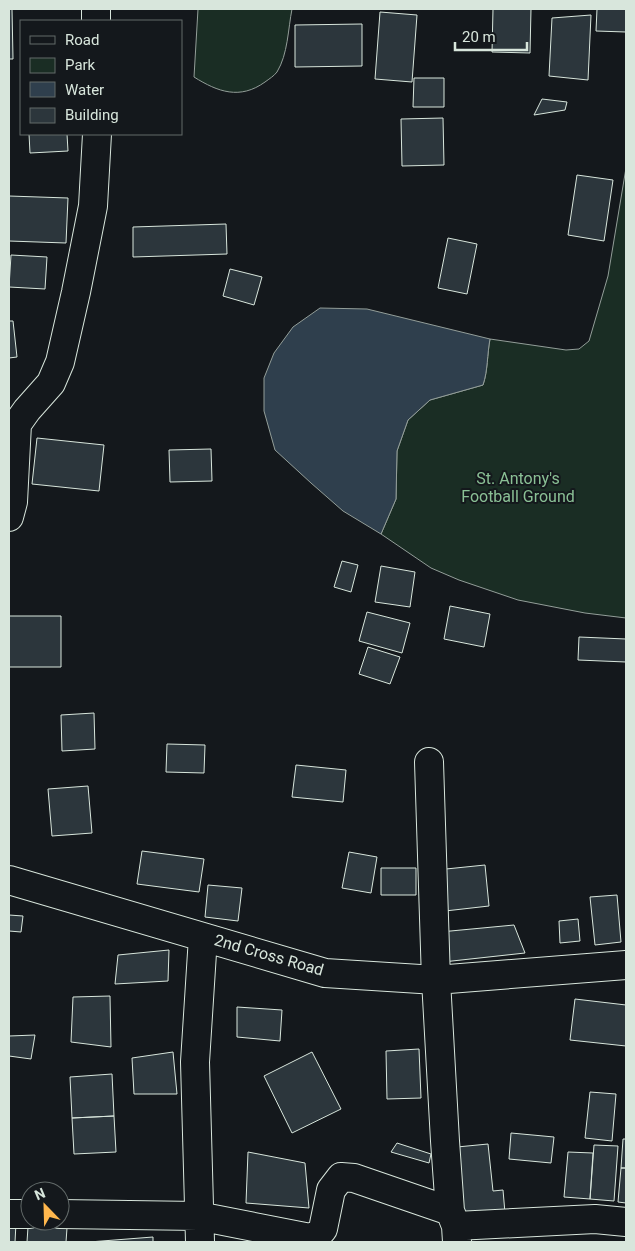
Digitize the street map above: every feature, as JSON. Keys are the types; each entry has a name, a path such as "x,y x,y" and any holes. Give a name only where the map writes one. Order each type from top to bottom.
{"street":[{"path":"10,507 17,424 26,410 52,383 60,362 93,206 97,135"},
{"path":"429,762 436,980 454,1226"},
{"name":"2nd Cross Road","path":"9,880 324,973 436,980 626,965"},
{"path":"199,1229 199,1156 195,1062 203,937"},
{"path":"70,1215 199,1229 315,1238 323,1230 331,1190 341,1177 354,1178 454,1226 596,1219 626,1222"}],"green space":[{"path":"198,9 292,9 286,49 277,72 256,88 238,92 220,90 194,77"},
{"name":"St. Antony's Football Ground","path":"626,168 626,618 585,613 518,600 459,580 431,568 381,534 396,499 397,451 408,420 430,400 483,385 490,339 566,350 579,349 589,341 608,276"}],"water":[{"path":"320,308 367,309 490,339 483,385 430,400 408,420 397,451 396,499 381,534 343,511 275,450 264,411 264,378 274,353 293,327"}],"building":[{"path":"9,9 12,9 13,59 9,59"},
{"path":"493,9 531,9 530,53 492,52"},
{"path":"597,9 626,9 626,32 596,31"},
{"path":"380,12 417,15 412,82 375,79"},
{"path":"591,15 588,80 549,76 552,18"},
{"path":"362,24 362,66 295,67 295,25"},
{"path":"414,78 444,78 444,107 413,107"},
{"path":"542,99 567,102 565,110 534,115"},
{"path":"443,118 444,165 402,166 401,119"},
{"path":"29,135 67,135 68,151 30,153"},
{"path":"577,175 613,180 604,241 568,235"},
{"path":"9,196 68,198 66,243 9,241"},
{"path":"226,224 227,254 133,257 133,227"},
{"path":"448,238 477,244 467,294 438,288"},
{"path":"11,255 47,257 45,289 9,287"},
{"path":"230,269 262,277 254,305 223,296"},
{"path":"9,321 13,321 17,357 9,358"},
{"path":"37,438 104,445 99,491 32,484"},
{"path":"211,449 212,481 170,482 169,450"},
{"path":"342,561 358,565 351,592 334,587"},
{"path":"381,566 415,572 410,607 375,602"},
{"path":"450,606 490,614 484,647 444,639"},
{"path":"367,612 410,623 402,653 359,641"},
{"path":"9,616 61,616 61,667 9,667"},
{"path":"579,637 626,639 626,662 578,660"},
{"path":"368,647 400,657 390,684 359,674"},
{"path":"94,713 95,749 62,751 61,715"},
{"path":"167,744 205,745 204,773 166,772"},
{"path":"296,765 346,770 343,802 292,797"},
{"path":"88,786 92,833 52,836 48,789"},
{"path":"142,851 204,859 199,892 137,884"},
{"path":"349,852 377,857 371,893 342,888"},
{"path":"485,865 489,906 445,911 446,869"},
{"path":"381,868 416,868 416,895 381,895"},
{"path":"208,885 242,888 238,921 205,917"},
{"path":"617,895 621,942 595,945 590,897"},
{"path":"9,915 23,916 21,932 9,931"},
{"path":"578,919 580,941 560,943 559,921"},
{"path":"514,925 525,953 443,962 440,932"},
{"path":"169,950 168,981 115,984 118,955"},
{"path":"110,996 111,1047 71,1042 73,997"},
{"path":"575,999 626,1005 626,1046 570,1040"},
{"path":"237,1007 282,1010 280,1041 237,1037"},
{"path":"35,1035 31,1059 9,1056 9,1036"},
{"path":"419,1049 421,1098 387,1099 386,1051"},
{"path":"173,1052 177,1094 134,1094 132,1058"},
{"path":"312,1052 341,1109 292,1133 264,1076"},
{"path":"112,1074 114,1116 72,1118 70,1077"},
{"path":"590,1092 616,1094 612,1141 585,1138"},
{"path":"114,1116 116,1152 74,1154 72,1118"},
{"path":"511,1133 554,1137 551,1163 509,1159"},
{"path":"623,1139 626,1139 626,1168 621,1168"},
{"path":"397,1143 431,1154 429,1163 391,1152"},
{"path":"488,1144 493,1191 503,1190 505,1213 463,1217 457,1147"},
{"path":"594,1145 618,1146 614,1201 590,1199"},
{"path":"248,1152 305,1163 309,1208 246,1203"},
{"path":"568,1152 593,1153 590,1199 564,1197"},
{"path":"621,1168 626,1168 626,1203 618,1202"},
{"path":"9,1223 16,1223 15,1242 9,1242"},
{"path":"28,1231 67,1231 66,1242 27,1242"},
{"path":"153,1237 153,1242 89,1242"}]}
